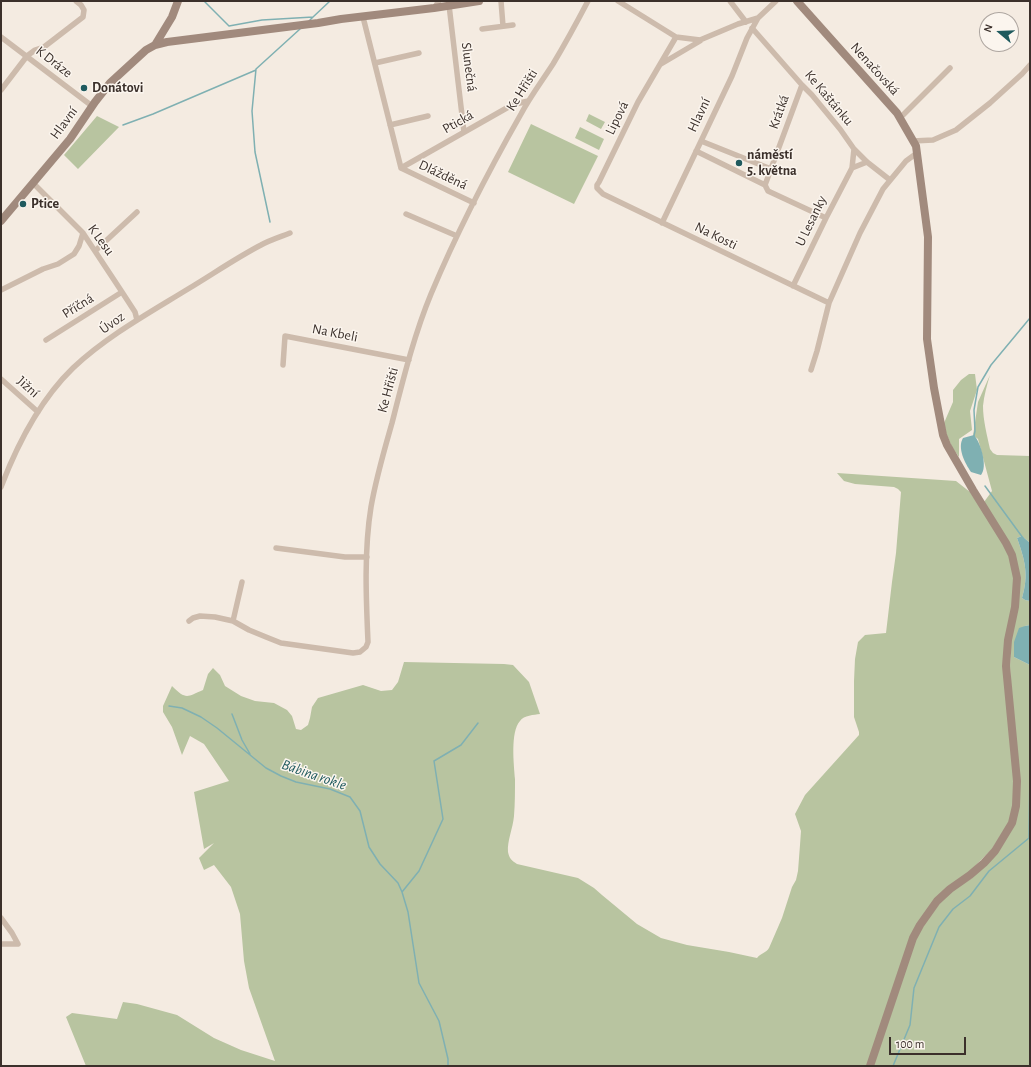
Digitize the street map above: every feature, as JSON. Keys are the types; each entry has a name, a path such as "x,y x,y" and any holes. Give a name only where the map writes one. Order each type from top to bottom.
{"street":[{"path":"1,90 27,56 35,50 44,47 82,17 84,10 82,3 76,1"},
{"path":"156,45 172,17 178,1"},
{"name":"Hlavní","path":"1,221 70,139 106,88 133,61 146,50 156,45 167,42 363,17 436,4 449,5 478,1"},
{"path":"501,1 503,26"},
{"name":"Ke Hřišti","path":"189,621 200,616 208,616 234,621 248,630 281,643 353,653 360,652 366,647 368,642 367,557 371,508 376,481 421,322 457,236 506,141 528,101 553,64 588,1"},
{"path":"618,1 676,37 700,40"},
{"path":"730,1 746,22"},
{"path":"758,18 776,1"},
{"name":"Nenačovská","path":"797,1 900,117 916,146 928,237 927,339 943,435 947,445 973,490 1006,543 1012,555 1017,578 1015,606 1008,640 1006,666 1018,781 1018,792 1012,823 995,851 984,863 937,901 920,925 914,938 870,1066"},
{"name":"Slunečná","path":"449,5 464,132"},
{"path":"363,17 401,168"},
{"name":"Hlavní","path":"662,223 732,76 747,38 758,18"},
{"name":"Lipová","path":"661,64 700,40 758,18"},
{"path":"482,29 513,25"},
{"name":"Ke Kaštánku","path":"752,28 812,95 840,129 854,149 867,162 890,180"},
{"name":"K Dráze","path":"1,37 92,106"},
{"name":"Lipová","path":"597,185 638,102 676,37"},
{"path":"375,63 419,53"},
{"path":"913,141 933,140 956,130 990,103 1030,65"},
{"path":"900,117 903,116 950,68"},
{"name":"Krátká","path":"771,170 802,85"},
{"name":"Ptická","path":"401,168 512,105 528,101"},
{"path":"390,125 428,116"},
{"path":"701,141 771,170 765,185"},
{"name":"U Lesanky","path":"793,286 852,168 854,149"},
{"path":"696,151 765,185 768,190 826,218"},
{"path":"812,370 829,303 860,233 883,189 906,161 917,153"},
{"path":"852,168 867,162"},
{"name":"Dlážděná","path":"401,168 474,203"},
{"name":"K Lesu","path":"33,183 84,233 135,312 137,320"},
{"name":"Na Kosti","path":"597,185 597,188 603,194 829,303"},
{"path":"96,251 137,212"},
{"path":"406,214 457,236"},
{"path":"1,290 43,269 58,264 74,254 84,233"},
{"name":"Úvoz","path":"1,487 10,463 24,434 53,391 73,368 97,348 137,320 262,244 290,233"},
{"name":"Příčná","path":"46,340 122,292"},
{"name":"Na Kbeli","path":"283,364 285,336 409,360"},
{"name":"Jižní","path":"1,379 38,412"},
{"path":"276,548 345,557 367,557"},
{"path":"234,621 242,582"},
{"path":"1,918 12,932 18,944 1,944"}],"green space":[{"path":"589,114 605,122 601,129 586,121"},
{"path":"97,116 119,127 78,169 64,155"},
{"path":"531,124 598,156 574,204 508,172"},
{"path":"580,127 604,139 599,150 575,138"},
{"path":"969,374 975,374 977,390 970,411 972,430 959,439 959,457 952,447 946,433 944,423 953,402 953,390 961,380"},
{"path":"990,375 983,406 984,422 990,449 997,455 1030,456 1030,543 1022,536 1017,538 1022,553 1026,575 1022,598 1030,601 1030,625 1025,626 1014,657 1030,665 1030,1066 873,1066 916,939 922,927 940,903 952,891 972,878 1015,824 1010,666 1011,640 1020,578 984,502 992,491 978,439 973,436 978,402"},
{"path":"837,473 956,481 970,492 1004,544 1009,556 1014,578 1012,606 1005,640 1014,781 1013,805 1009,822 992,849 917,924 867,1066 86,1066 66,1017 72,1013 117,1019 123,1002 137,1004 177,1015 214,1038 241,1050 275,1061 249,988 244,961 240,914 231,887 214,865 204,870 199,858 214,843 204,849 194,792 229,781 204,744 190,736 182,755 172,727 163,712 163,706 172,686 180,694 190,696 203,690 208,674 213,668 220,675 225,686 241,696 255,701 274,703 287,710 292,716 296,729 301,730 308,725 312,707 318,698 363,685 381,691 392,690 398,682 404,662 513,665 529,682 540,714 522,719 517,726 515,733 513,749 515,779 514,811 508,848 508,854 511,859 517,864 578,878 594,888 637,924 661,938 687,945 757,958 766,951 769,948 782,918 798,871 801,831 795,814 805,795 859,735 854,717 855,659 858,642 865,635 886,633 896,553 901,492 894,487 855,484 844,481"}],"water":[{"path":"974,435 983,455 984,466 981,475 971,472 961,451 961,442 963,438"},
{"path":"1022,536 1030,543 1030,601 1022,598 1026,575 1022,553 1017,538"},
{"path":"1030,625 1030,665 1014,657 1014,642 1019,628"}],"waterway":[{"path":"204,1 229,26 262,20 313,17 330,1"},
{"path":"309,21 313,17"},
{"path":"270,222 255,152 252,111 256,69 300,29"},
{"path":"123,125 153,114 256,70"},
{"path":"974,436 974,410 978,387 991,365 1030,318"},
{"path":"985,486 1023,538"},
{"name":"Bábina rokle","path":"169,706 182,708 201,717 217,728 266,768 281,776 296,782 330,789 350,797 360,811 369,847 380,864 398,883 402,892 408,912 419,983 439,1021 448,1059 448,1066"},
{"path":"232,714 242,740 250,754"},
{"path":"402,892 419,871 443,819 434,761 461,745 478,723"},
{"path":"893,1066 910,1025 914,988 939,927 953,909 970,896 989,871 1029,838 1030,770"}],"place":[{"name":"Donátovi","path":"84,88"},
{"name":"náměstí 5. května","path":"739,163"},
{"name":"Ptice","path":"23,204"}]}
